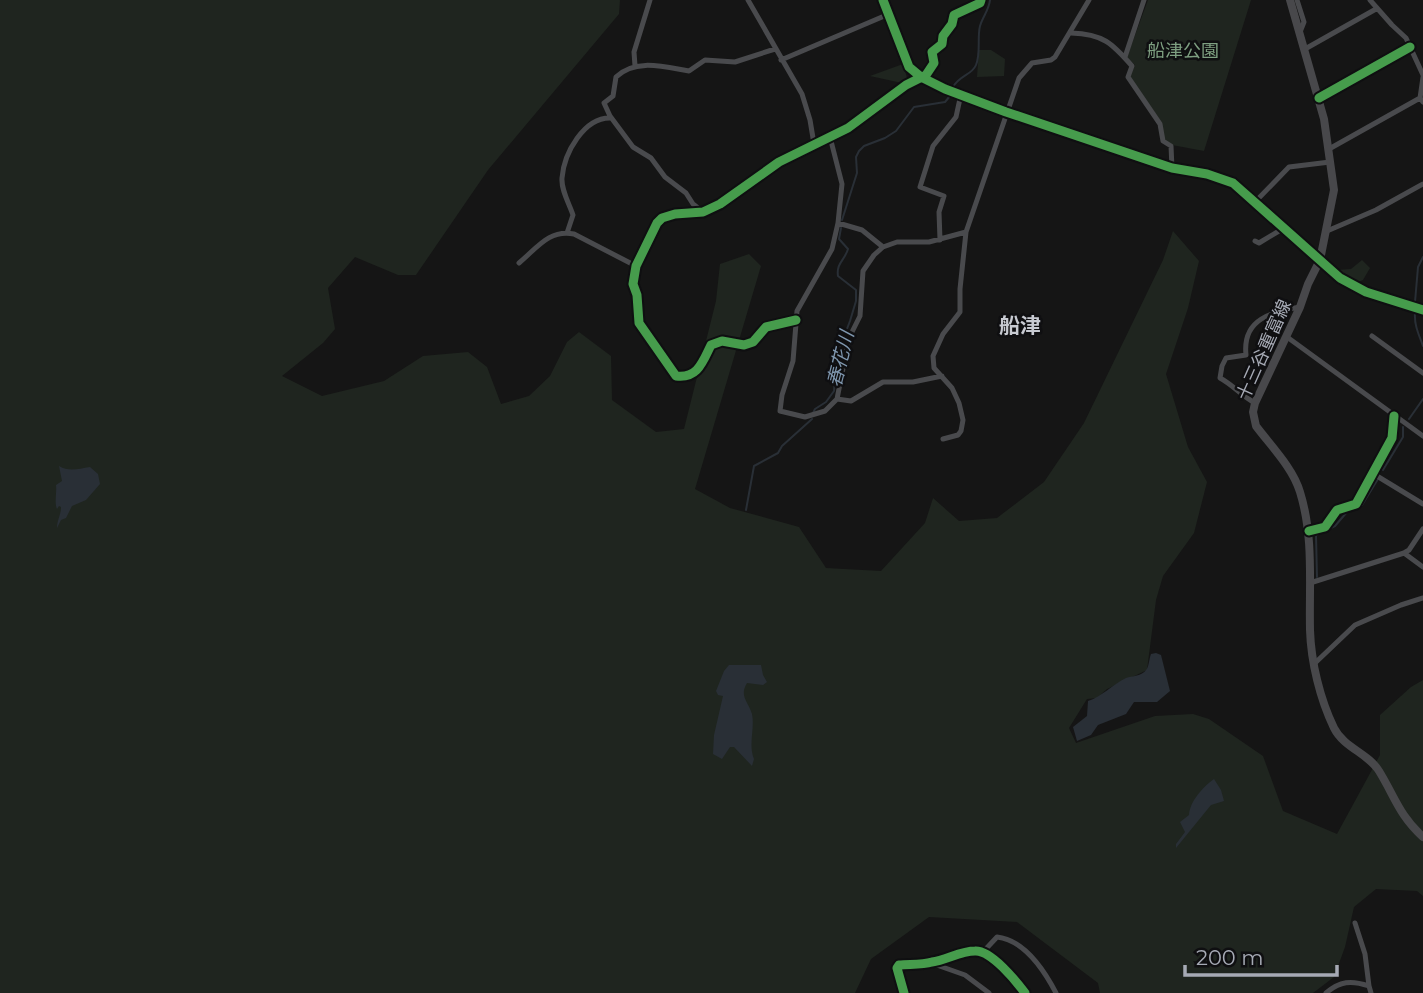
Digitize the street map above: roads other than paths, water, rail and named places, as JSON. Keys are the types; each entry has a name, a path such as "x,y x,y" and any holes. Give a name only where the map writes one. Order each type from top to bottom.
{"main road":[{"path":"883,0 909,67 921,77 1006,113 1172,168 1207,174 1233,183 1340,278 1366,292 1423,310"},
{"name":"十三谷重富線","path":"1290,0 1319,98 1334,191 1320,260 1253,412 1256,426 1300,491 1309,531 1310,633 1314,664 1334,729 1348,746 1373,762 1399,811 1423,837"}],"street":[{"path":"635,66 634,52 650,0"},
{"path":"748,0 780,60 802,94 814,144"},
{"path":"796,320 766,327 753,342 744,345 722,341 711,345 703,366 685,377 671,372 639,323 637,295 633,284 636,266 657,223 662,218 675,214 703,212 734,195 779,162 848,128 896,92 926,75 934,63 932,52 942,44 943,36 952,24 954,15 980,3 981,0"},
{"path":"943,439 958,435 963,420 952,388 934,368 933,356 943,334 960,313 966,232 1019,78 1032,63 1051,60 1071,33 1089,0"},
{"path":"1125,57 1144,0"},
{"path":"1297,0 1304,22 1300,32"},
{"path":"1329,149 1422,100 1423,76 1406,38 1370,0"},
{"path":"1305,49 1376,9"},
{"path":"780,60 890,14"},
{"path":"1071,33 1102,38 1116,47 1132,66 1128,77 1160,124 1163,141 1171,146 1172,168"},
{"path":"1319,98 1410,47"},
{"path":"703,212 693,204 687,193 664,177 651,158 633,147 611,118 604,103 613,96 616,77 627,68 653,65 689,71 705,60 735,62 775,49"},
{"path":"940,240 939,212 944,196 920,187 933,146 956,117 960,94"},
{"path":"567,233 573,215 561,179 566,163 587,127 602,118 611,118"},
{"path":"830,137 844,190 838,223 832,249 797,311 793,361 780,411 805,417 825,411 838,400 844,355 860,316 863,271 883,247 897,242 940,240 966,232"},
{"path":"1255,202 1289,167 1330,162"},
{"path":"1327,231 1376,210 1423,184"},
{"path":"838,223 862,230 883,247"},
{"path":"1255,241 1259,243 1284,228"},
{"path":"519,263 553,233 567,233 636,266"},
{"path":"1255,403 1234,385 1220,378 1222,366 1231,355 1246,355 1245,346 1252,329 1265,315 1300,307"},
{"path":"1372,336 1423,373"},
{"path":"1287,337 1423,436"},
{"path":"838,400 851,401 883,382 913,382 942,376"},
{"path":"1309,531 1325,527 1337,510 1356,504 1392,438 1394,416"},
{"path":"1372,473 1423,504"},
{"path":"1310,583 1404,553 1423,529"},
{"path":"1404,553 1423,567"},
{"path":"1314,664 1355,625 1423,598"},
{"path":"1355,923 1366,954 1371,993"},
{"path":"983,952 997,937 1010,939 1036,962 1056,993"},
{"path":"904,993 897,968 899,965 931,963 975,951 983,952 1012,977 1025,993"},
{"path":"931,963 965,975 989,993"},
{"path":"1326,993 1336,984 1354,981 1369,986"}],"waterway":[{"name":"春花川","path":"953,87 976,65 980,26 990,0"},
{"name":"春花川","path":"842,220 857,173 856,157 859,151 896,131 914,107 945,102 950,96"},
{"name":"春花川","path":"813,413 834,391 837,355 856,301 856,290 838,276 838,268 848,249 839,239 841,228"},
{"path":"1415,302 1418,267 1423,257"},
{"path":"1415,313 1423,346"},
{"path":"1409,419 1423,399"},
{"name":"春花川","path":"746,510 754,466 778,453 782,446 812,419"},
{"path":"1383,470 1403,437 1403,427"},
{"path":"1317,577 1316,535 1335,526 1347,512 1362,505 1378,479"}],"district":[{"name":"船津","path":"1020,326"}],"park label":[{"name":"船津公園","path":"1183,51"}]}
